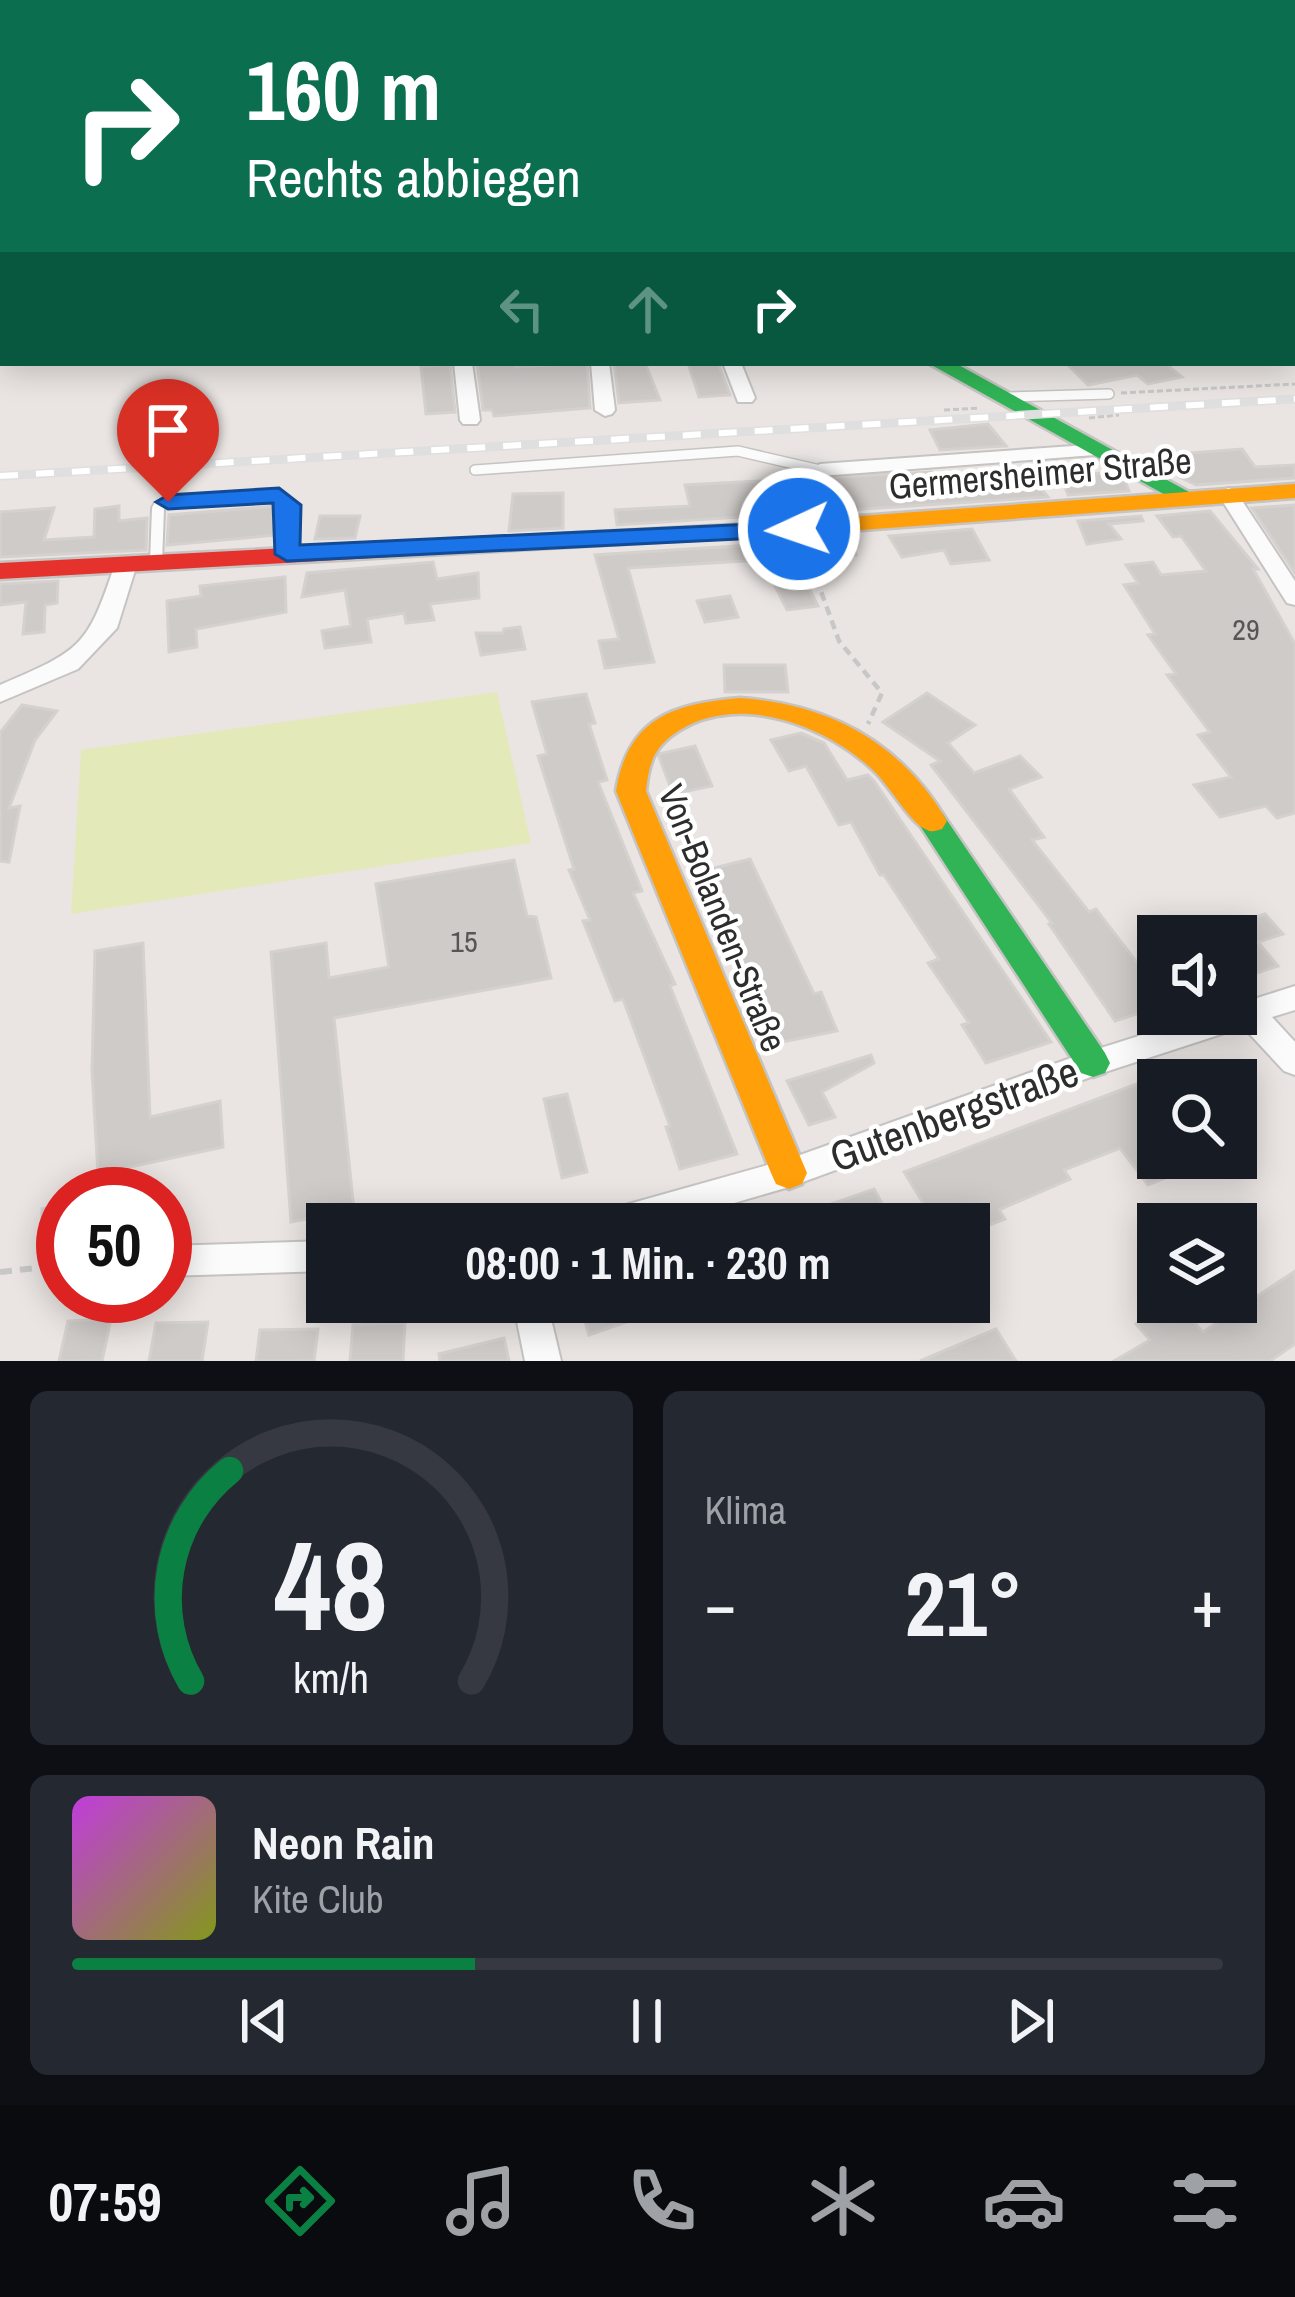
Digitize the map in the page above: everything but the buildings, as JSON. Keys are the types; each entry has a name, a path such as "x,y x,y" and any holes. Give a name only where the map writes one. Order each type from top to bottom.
{"street":[{"path":"463,366 470,420"},
{"path":"600,366 605,410"},
{"path":"733,366 745,398"},
{"path":"944,366 1188,498"},
{"path":"820,470 1101,450"},
{"name":"Germersheimer Straße","path":"0,571 799,529 1295,490"},
{"path":"1228,494 1295,598"},
{"path":"0,694 70,664 82,652 105,628 125,564"},
{"name":"Von-Bolanden-Straße","path":"789,1173 631,791 628,771 637,747 669,722 702,712 769,708 802,714 860,740 912,791 1093,1064"},
{"name":"Gutenbergstraße","path":"1257,1009 1295,998"},
{"path":"1257,1022 1295,1062"},
{"name":"Gutenbergstraße","path":"684,1203 789,1173 1179,1035"},
{"path":"192,1260 306,1257"},
{"path":"535,1323 543,1361"}],"lane":[{"path":"1004,397 1109,394"},
{"path":"475,470 738,451 820,470"},
{"path":"156,562 158,506 168,502 279,496 289,505 287,554"}],"path":[{"path":"1109,394 1295,384"},
{"path":"799,529 839,640 882,693 860,740"},
{"path":"0,1273 36,1268"}],"green space":[{"path":"497,692 531,843 71,914 81,750"}],"railway":[{"path":"0,476 1295,399"}],"traffic: fast":[{"path":"945,366 1186,497"},
{"path":"932,821 1093,1063"}],"traffic: slow":[{"path":"752,531 1295,491"},
{"path":"789,1173 631,791 636,759 652,736 676,720 706,710 774,709 805,716 847,735 900,780 932,821"}],"traffic: jam":[{"path":"0,571 752,531"}],"route":[{"path":"168,502 279,496 289,505 287,554 799,529"}]}
